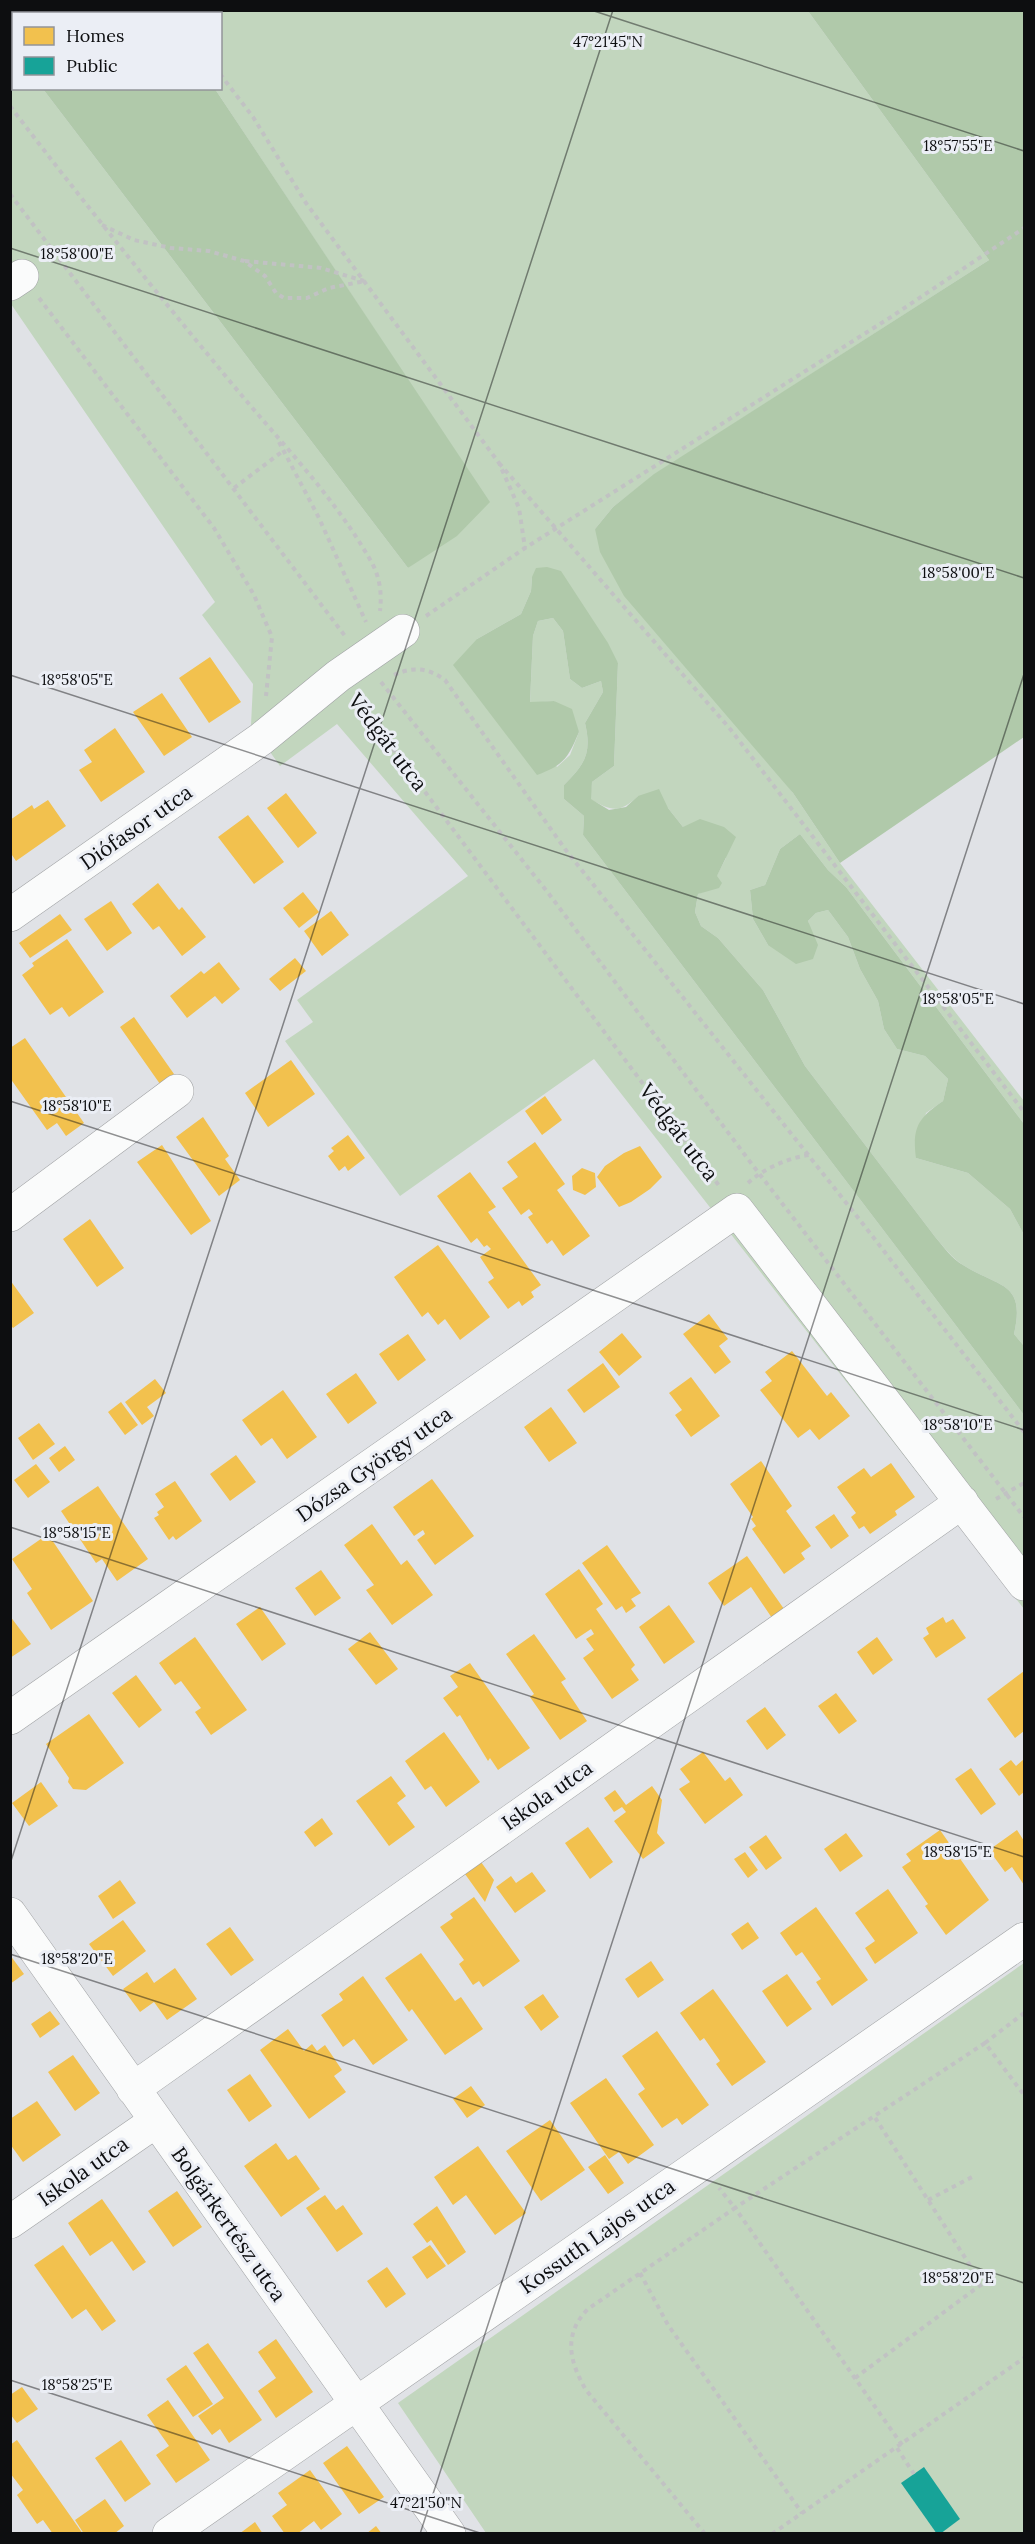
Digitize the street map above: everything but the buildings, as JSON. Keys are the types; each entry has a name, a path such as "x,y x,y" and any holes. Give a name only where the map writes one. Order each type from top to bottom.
{"street":[{"name":"Diófasor utca","path":"10,915 366,664 403,632"},
{"path":"10,1215 177,1091"},
{"path":"734,1206 1024,1584"},
{"name":"Dózsa György utca","path":"10,1718 734,1206"},
{"name":"Iskola utca","path":"133,2089 962,1502"},
{"name":"Bolgárkertész utca","path":"10,1914 449,2534"},
{"name":"Kossuth Lajos utca","path":"169,2534 1024,1939"},
{"name":"Iskola utca","path":"10,2222 156,2121"}],"path":[{"path":"222,77 253,117 306,203 499,462 731,730 1024,1112"},
{"path":"10,106 99,223 335,509 373,564 380,584 381,603 366,664"},
{"path":"10,194 366,664 549,894 759,1174 1024,1517"},
{"path":"99,223 134,240 171,248 209,251 244,261 321,268 365,281"},
{"path":"403,632 525,548 891,317 1024,228"},
{"path":"244,261 265,276 276,293 284,298 306,298 329,288 365,281"},
{"path":"16,280 214,528 254,595 272,637 261,739"},
{"path":"276,436 359,604 370,632 366,664"},
{"path":"234,488 284,451"},
{"path":"499,462 519,508 525,548"},
{"path":"366,664 397,673 412,669 425,669 445,680 565,849 809,1155 1024,1432"},
{"name":"Védgát utca","path":"366,664 734,1206"},
{"path":"734,1206 759,1174 797,1157 809,1155"},
{"path":"705,2534 586,2390 575,2372 571,2357 572,2336 576,2320 588,2309 735,2208 985,2043 1024,2013"},
{"path":"985,2043 1024,2095"},
{"path":"855,2378 982,2284 874,2116"},
{"path":"928,2200 974,2176"},
{"path":"716,2185 735,2208 902,2445"},
{"path":"640,2273 668,2325 802,2513"},
{"path":"772,2534 1024,2358"},
{"path":"897,2448 914,2474"}],"green space":[{"path":"121,10 122,12 12,12 12,48 11,11"},
{"path":"808,11 989,260 655,474 613,507 595,529 793,793 840,863 1024,1101 1024,1124 846,887 828,870 800,834 780,849 765,885 750,890 753,919 768,945 812,935 808,921 816,913 828,910 848,937 860,969 878,1001 884,1029 897,1049 925,1056 948,1079 943,1101 926,1113 916,1158 968,1173 1010,1209 1023,1233 1024,1346 1014,1334 1017,1317 1013,1295 998,1283 959,1262 936,1238 805,1066 763,990 718,938 701,926 695,912 698,894 710,889 726,858 683,827 668,808 638,796 626,806 615,809 590,799 592,782 614,766 618,663 532,577 531,591 521,614 477,639 557,767 570,755 579,732 554,701 530,703 533,636 538,621 553,618 563,631 570,679 582,688 601,681 603,692 585,723 588,742 585,757 577,771 564,785 564,799 584,816 583,835 1024,1415 1024,1609 594,1059 400,1196 285,1041 313,1022 297,1000 468,876 337,724 280,766 251,725 253,684 202,615 215,602 11,304 10,46 12,49 12,90 44,90 408,568 489,502 216,90 222,90 222,12 122,12"},
{"path":"808,11 1024,11 1024,737 840,863 793,793 624,596 600,552 595,529 613,507 654,474 989,260"},
{"path":"44,90 216,90 490,502 457,536 408,568"},
{"path":"547,567 561,571 608,643 618,663 614,766 592,782 591,799 609,810 626,807 638,796 659,789 668,808 683,827 700,819 724,827 736,837 717,876 722,883 719,888 698,894 695,912 701,926 718,938 763,990 805,1066 945,1249 959,1262 998,1283 1013,1295 1017,1317 1014,1334 1024,1346 1024,1415 583,835 584,816 564,799 564,785 577,771 585,757 588,742 585,723 603,692 601,681 582,688 570,679 563,631 553,618 538,621 533,636 530,702 554,701 572,709 579,732 564,760 537,775 453,665 477,639 521,614 531,591 532,577 536,568"},
{"path":"800,834 828,870 846,887 1024,1124 1024,1250 1023,1233 1010,1209 968,1173 916,1158 916,1131 922,1119 943,1101 948,1079 925,1056 897,1049 884,1029 878,1001 860,969 848,937 828,910 816,913 808,921 818,945 813,959 796,964 768,945 753,919 750,890 765,885 780,849"},
{"path":"1024,1963 1024,2533 486,2533 398,2403"}]}
